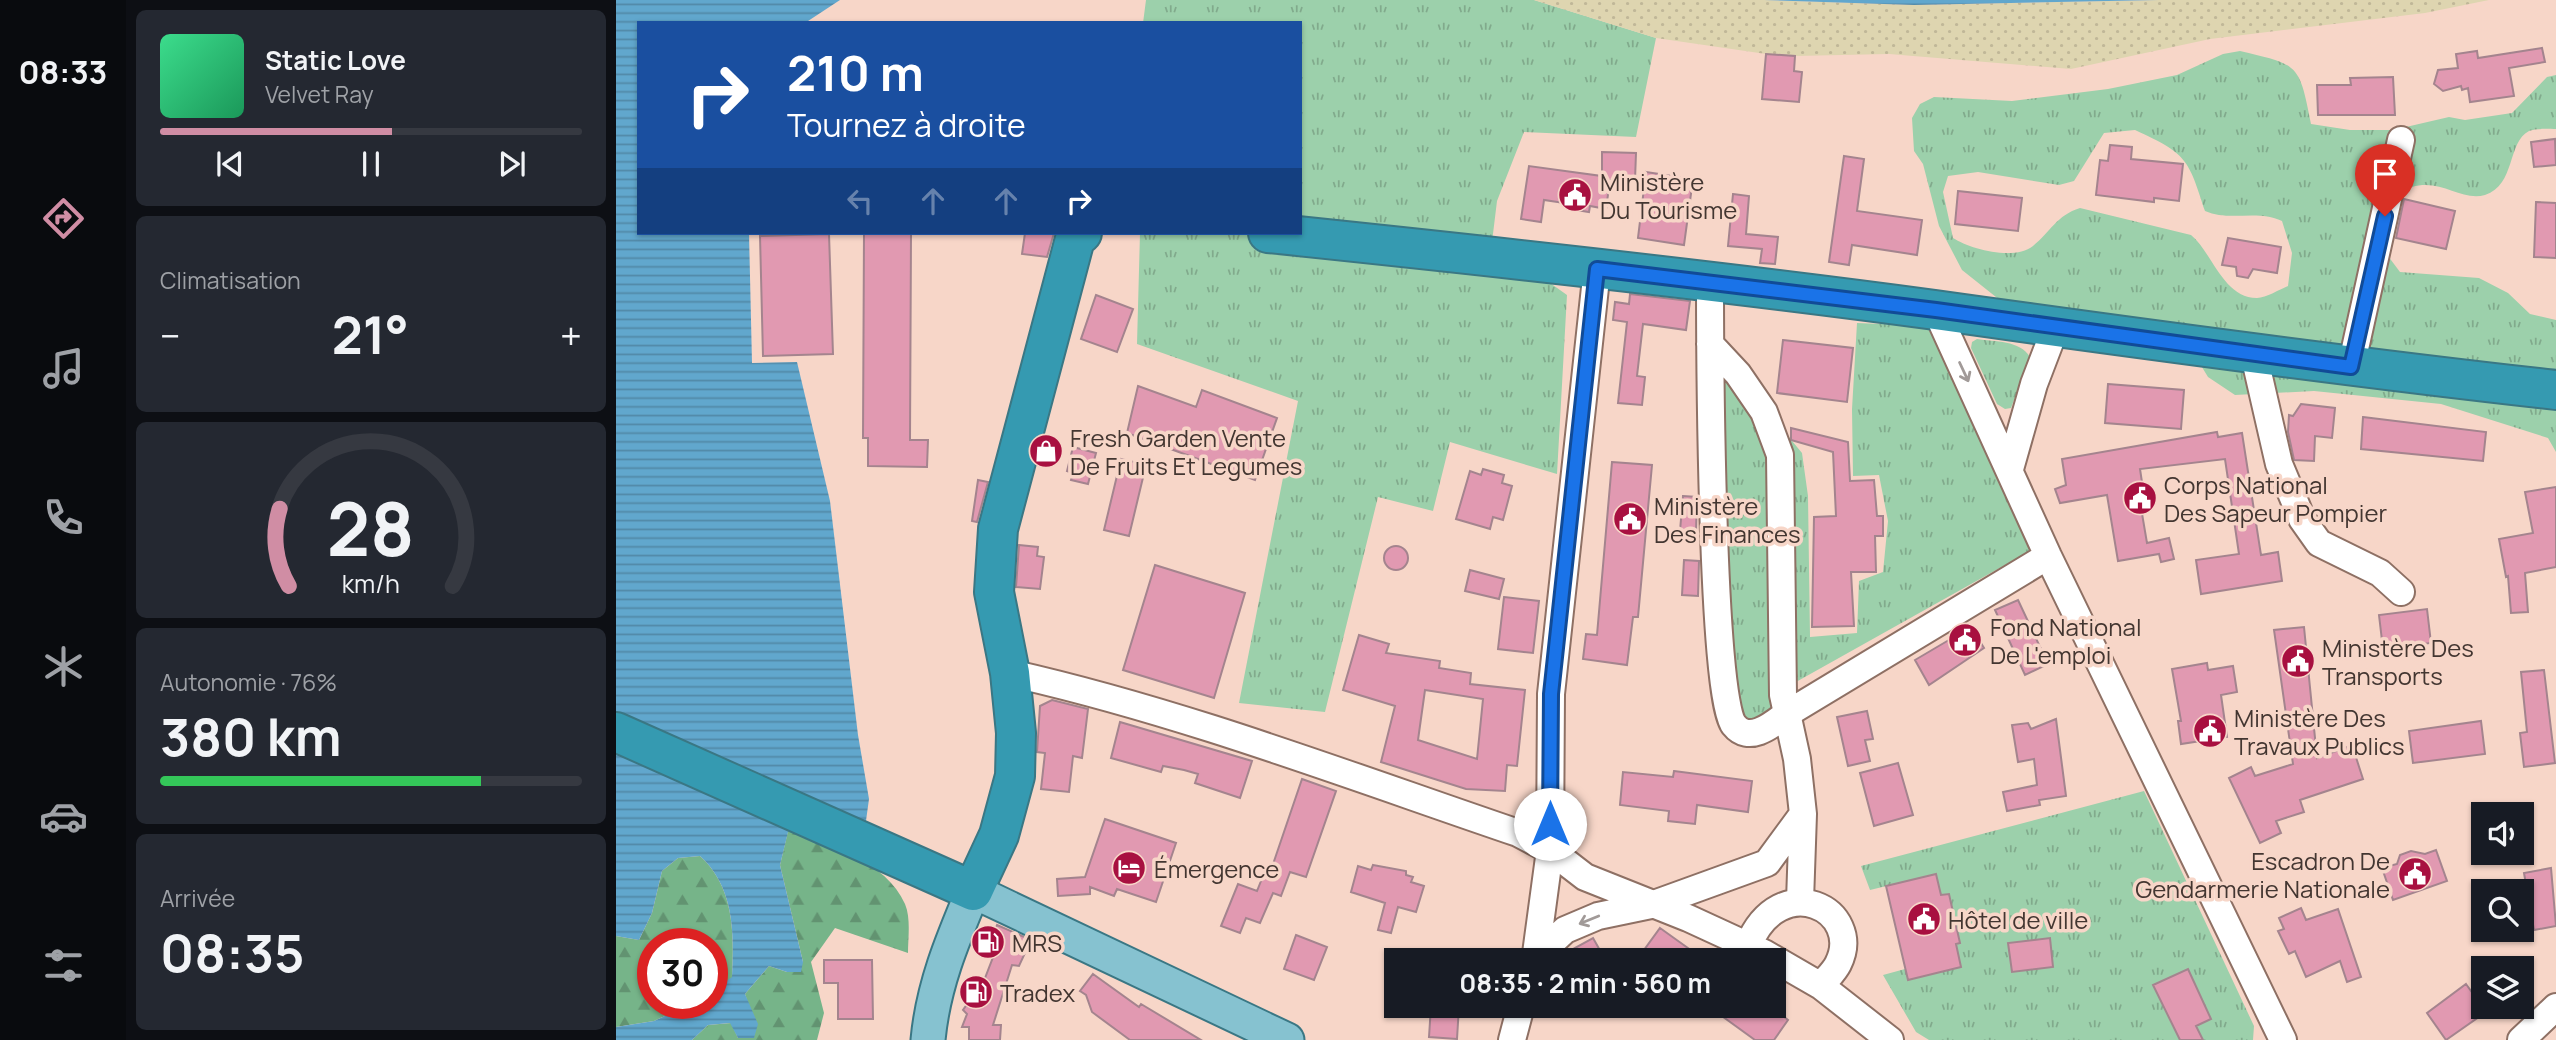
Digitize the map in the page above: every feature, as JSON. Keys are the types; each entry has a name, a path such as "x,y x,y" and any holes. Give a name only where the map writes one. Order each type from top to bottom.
{"highway":[{"path":"616,732 973,891 999,835 1015,776 1016,733 1010,673 994,592 998,529 1075,239 1080,235"},
{"path":"1286,235 1936,310 2055,329 2254,355 2556,390"}],"main road":[{"path":"928,1040 932,1003 942,966 973,891 1287,1040"}],"street":[{"path":"2351,367 2401,141"},
{"path":"1537,948 1550,850 1551,694 1597,269"},
{"path":"1710,283 1717,584 1725,696 1730,719 1737,728 1760,732 2048,556"},
{"path":"1936,310 2048,556 2283,1040"},
{"path":"2010,469 2034,384 2055,329"},
{"path":"1710,344 1738,374 1764,412 1777,442 1785,715 1797,759 1802,814 1800,901"},
{"path":"2254,355 2279,464 2302,519 2319,542 2380,573 2401,592"},
{"path":"1010,673 1091,693 1241,739 1518,833 1550,850 1585,877 1688,918 1748,946 1821,986 1890,1040"},
{"path":"1546,948 1565,930 1598,916 1651,905 1767,863 1802,814"},
{"path":"1748,946 1754,931 1773,910 1800,901 1827,911 1836,922 1841,936 1838,964 1821,986"},
{"path":"2521,1040 2556,1007"},
{"path":"1512,1040 1518,1018"}],"green space":[{"path":"1146,0 1534,0 1656,38 1636,137 1524,132 1497,201 1492,242 1567,295 1557,474 1450,442 1433,511 1378,497 1325,712 1239,703 1298,401 1137,344 1140,235 1302,235 1302,21 1143,21"},
{"path":"2240,51 2285,64 2299,78 2311,124 2350,130 2393,130 2449,117 2465,120 2512,113 2547,77 2556,75 2556,129 2532,130 2522,136 2507,173 2495,190 2476,196 2432,185 2412,187 2399,195 2380,216 2382,248 2400,272 2479,278 2508,293 2530,314 2556,320 2556,452 2548,438 2441,404 2314,391 2235,395 2208,377 2183,336 2001,301 1962,270 1939,226 1923,164 1914,151 1912,118 1920,104 1934,97 2012,101 2108,89 2177,75 2223,54","holes":["2135,130 2165,145 2183,160 2194,179 2205,211 2224,216 2263,216 2282,221 2292,253 2288,286 2261,298 2245,296 2227,283 2191,235 2080,208 2060,219 2033,246 2015,253 1992,252 1953,238 1943,192 1948,176 1978,172 2059,185 2074,181 2104,133"]},
{"path":"1857,323 1930,326 2030,551 1796,682 1783,714 1744,723 1728,697 1711,343 1802,453 1808,496 1810,637 1857,633 1859,581 1883,572 1888,521 1879,475 1853,476 1852,409"},
{"path":"1977,339 2020,347 2030,357 2011,408 2005,409 1997,404 1971,348 1972,342"},
{"path":"2144,791 2254,1026 2253,1040 1929,1040 1916,1032 1883,975 1905,969 1960,943 1949,894 1941,895 1936,874 1870,890 1861,866"},
{"path":"789,827 855,856 884,876 896,889 907,910 908,953 835,928 811,962 824,1013 817,1040 692,1040 708,1025 731,1023 738,1038 750,1009 745,994 769,966 787,972 803,962 780,865"},
{"path":"700,856 720,882 730,912 732,928 732,978 728,981 728,928 645,928 652,913 662,871 678,858"},
{"path":"616,936 637,940 637,1019 658,1019 616,1027"}],"sand":[{"path":"1534,0 1764,0 1914,5 2159,0 2489,0 2425,13 2210,39 2071,69 1889,54 1766,54 1656,38"}],"water":[{"path":"616,0 840,0 808,21 637,21 637,235 749,235 752,363 797,362 830,501 858,735 869,799 865,828 789,828 780,865 803,962 801,972 787,972 769,966 745,994 758,1024 754,1038 738,1038 730,1023 708,1025 692,1040 616,1040 616,1027 658,1019 728,1019 728,980 732,977 733,944 730,912 720,882 700,856 678,858 662,871 652,913 645,928 637,928 637,940 616,936"},
{"path":"1764,0 2159,0 1914,5"}],"building":[{"path":"2542,48 2545,62 2509,68 2514,96 2470,102 2468,88 2462,90 2461,86 2443,91 2434,84 2438,70 2458,68 2456,54 2477,51 2478,58"},
{"path":"1766,54 1795,56 1794,71 1802,72 1799,102 1762,99"},
{"path":"2393,77 2395,115 2318,115 2317,85 2351,85 2350,78"},
{"path":"2555,139 2556,165 2534,167 2531,142"},
{"path":"2110,145 2132,147 2131,159 2183,164 2179,201 2154,198 2154,202 2096,195 2100,160 2108,161"},
{"path":"1602,152 1636,153 1635,180 1610,180 1606,209 1590,206 1589,212 1570,209 1571,204 1544,200 1541,222 1521,219 1529,166 1602,176"},
{"path":"1844,156 1864,159 1857,211 1922,220 1917,255 1852,245 1849,265 1829,262"},
{"path":"1646,172 1693,179 1684,245 1638,238"},
{"path":"1958,191 2022,198 2018,231 1955,224"},
{"path":"1733,194 1749,196 1746,234 1778,237 1775,264 1760,263 1762,249 1728,246"},
{"path":"2404,199 2455,211 2446,249 2396,238"},
{"path":"2536,202 2556,203 2556,258 2534,257"},
{"path":"829,235 833,354 763,356 760,236"},
{"path":"864,235 911,235 910,440 928,440 927,467 868,466 868,438 863,438"},
{"path":"1025,235 1053,235 1047,257 1022,254"},
{"path":"2228,238 2281,247 2277,273 2253,269 2248,278 2237,276 2236,267 2222,265"},
{"path":"1630,294 1690,301 1686,330 1643,324 1637,376 1645,377 1642,405 1618,403 1627,322 1613,320 1615,302 1629,304"},
{"path":"1096,295 1133,309 1117,352 1081,339"},
{"path":"1783,340 1853,348 1847,402 1777,393"},
{"path":"2108,384 2184,390 2181,429 2105,423"},
{"path":"1138,386 1196,407 1202,390 1277,418 1255,480 1127,433"},
{"path":"2301,404 2335,408 2332,438 2315,436 2314,461 2294,460 2288,432 2289,415 2293,416"},
{"path":"2363,417 2486,432 2483,461 2361,449"},
{"path":"1791,428 1848,442 1850,481 1874,480 1877,516 1883,516 1883,536 1875,536 1876,572 1851,572 1854,626 1812,627 1814,517 1836,516 1833,452 1791,440"},
{"path":"2217,432 2218,437 2242,433 2261,555 2278,552 2282,581 2201,594 2196,560 2239,554 2225,459 2140,469 2143,489 2138,490 2147,543 2169,538 2174,559 2161,562 2159,554 2118,561 2107,495 2060,503 2055,489 2066,485 2062,459"},
{"path":"1073,447 1096,453 1088,484 1071,480 1073,473 1067,471"},
{"path":"1121,459 1146,465 1129,536 1104,530"},
{"path":"1612,462 1652,465 1638,617 1633,617 1627,665 1583,659 1586,634 1597,635"},
{"path":"1483,469 1504,475 1502,483 1512,486 1503,520 1493,517 1490,529 1456,519 1470,471 1481,475"},
{"path":"978,480 988,482 977,522 972,521"},
{"path":"2556,487 2556,567 2525,573 2528,612 2511,613 2508,576 2506,577 2499,539 2533,533 2525,492"},
{"path":"1683,496 1697,497 1696,532 1680,531"},
{"path":"1019,545 1038,547 1037,556 1044,557 1040,589 1016,587"},
{"path":"1396,546 1405,549 1408,558 1405,567 1396,570 1387,567 1384,558 1387,549"},
{"path":"1684,560 1699,561 1698,596 1682,595"},
{"path":"1155,565 1245,593 1214,698 1123,670"},
{"path":"1470,570 1504,579 1499,599 1465,591"},
{"path":"1504,597 1539,601 1533,653 1498,649"},
{"path":"2018,600 2048,664 2025,675 1995,610"},
{"path":"2427,609 2431,643 2383,649 2379,615"},
{"path":"1971,627 1984,648 1929,685 1915,660"},
{"path":"2304,627 2317,758 2352,745 2363,779 2300,800 2304,812 2276,821 2281,833 2260,843 2229,778 2251,767 2255,776 2293,764 2274,630"},
{"path":"1359,635 1389,644 1386,653 1440,661 1439,668 1471,673 1470,684 1525,690 1517,766 1507,765 1505,791 1466,789 1381,762 1395,706 1343,690","holes":["1425,690 1483,699 1477,759 1418,740"]},
{"path":"2207,663 2208,670 2233,666 2237,692 2221,695 2227,737 2181,744 2178,721 2181,721 2172,669"},
{"path":"2544,670 2555,763 2524,767 2520,733 2527,732 2521,672"},
{"path":"1052,700 1088,709 1082,758 1073,756 1069,792 1041,789 1045,753 1037,752 1040,706"},
{"path":"1867,711 1873,739 1865,740 1870,761 1848,766 1837,717"},
{"path":"2056,719 2066,796 2039,800 2040,805 2007,811 2003,792 2037,785 2034,759 2018,762 2012,725 2028,723 2031,729"},
{"path":"2481,721 2485,754 2413,763 2409,731"},
{"path":"1120,722 1252,761 1240,798 1195,783 1198,774 1163,766 1161,772 1111,758"},
{"path":"1898,763 1913,815 1874,826 1860,773"},
{"path":"1674,771 1752,781 1748,812 1697,805 1695,824 1668,821 1669,811 1620,805 1623,772 1673,777"},
{"path":"1302,779 1336,791 1306,877 1290,872 1281,896 1273,893 1260,923 1246,918 1240,933 1221,926 1238,884 1257,891 1265,871 1270,873"},
{"path":"1105,819 1176,843 1156,902 1117,889 1114,896 1090,887 1090,894 1058,896 1057,879 1085,877"},
{"path":"2436,850 2447,881 2393,900 2382,868 2397,864 2400,855 2411,851 2425,854"},
{"path":"1373,865 1406,871 1406,875 1413,877 1411,882 1424,886 1416,912 1398,907 1391,933 1378,930 1385,903 1351,892 1358,866 1371,870"},
{"path":"2551,868 2556,926 2534,930 2534,879 2525,879 2524,873"},
{"name":"Hôtel de ville","path":"1936,874 1941,895 1949,894 1960,943 1956,944 1961,967 1908,980 1886,886"},
{"path":"2301,908 2306,920 2338,909 2361,977 2347,982 2340,961 2306,977 2295,951 2289,954 2278,931 2284,929 2279,918"},
{"path":"997,925 1031,940 1019,966 1012,965 993,1025 1001,1025 1000,1040 969,1040 969,1027 962,1027 967,1014 963,1010 975,993 977,978 985,978 995,952 976,945 982,931 993,935"},
{"path":"1660,928 1688,948 1645,948"},
{"path":"1296,935 1327,947 1314,980 1284,969"},
{"path":"1593,938 1599,948 1575,948"},
{"path":"2050,938 2053,967 2012,972 2008,943"},
{"path":"824,960 872,960 873,1019 838,1019 838,983 824,983"},
{"path":"2188,969 2211,1019 2196,1026 2203,1040 2180,1040 2153,985"},
{"path":"1093,974 1139,1007 1141,1004 1201,1040 1130,1040 1092,1012 1086,995 1080,991"},
{"path":"2466,984 2471,991 2471,1019 2476,1019 2446,1040 2427,1013"},
{"path":"1430,1018 1458,1018 1457,1039 1429,1037"},
{"path":"1725,1018 1788,1020 1774,1040 1755,1040"}],"place":[{"name":"Ministère Du Tourisme","path":"1575,195"},
{"name":"Fresh Garden Vente De Fruits Et Legumes","path":"1046,451"},
{"name":"Corps National Des Sapeur Pompier","path":"2140,498"},
{"name":"Ministère Des Finances","path":"1630,519"},
{"name":"Fond National De L'emploi","path":"1965,640"},
{"name":"Ministère Des Transports","path":"2298,661"},
{"name":"Ministère Des Travaux Publics","path":"2210,731"},
{"name":"Émergence","path":"1129,868"},
{"name":"Escadron De Gendarmerie Nationale","path":"2415,874"},
{"name":"Hôtel de ville","path":"1924,919"},
{"name":"MRS","path":"988,942"},
{"name":"Tradex","path":"976,992"}],"route":[{"path":"1550,824 1551,694 1597,269 1936,310 2055,329 2351,367 2385,216"}]}
